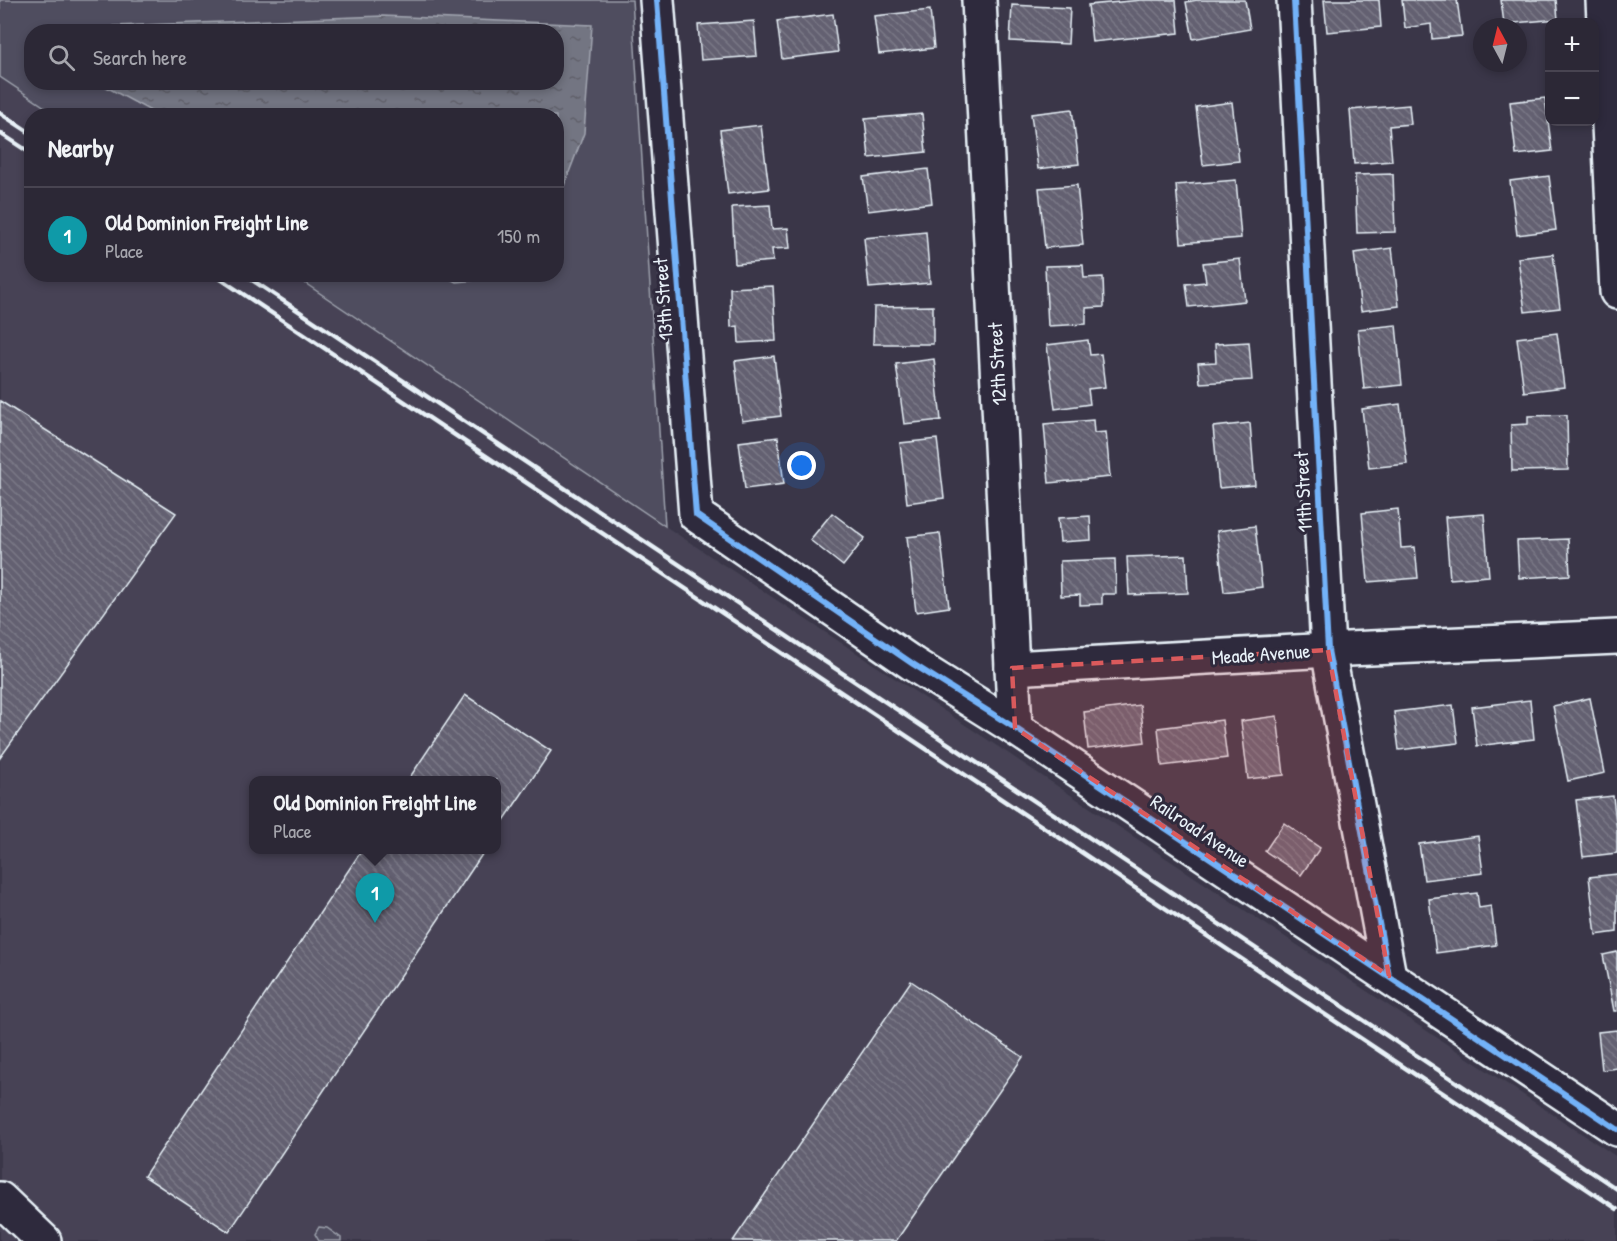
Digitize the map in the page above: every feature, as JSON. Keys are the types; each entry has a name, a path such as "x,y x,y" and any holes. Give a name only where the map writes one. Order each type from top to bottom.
{"street":[{"name":"13th Street","path":"657,0 696,515 763,561"},
{"name":"12th Street","path":"979,0 1015,728"},
{"name":"11th Street","path":"1294,0 1328,650 1389,976"},
{"path":"1603,0 1617,292"},
{"name":"Railroad Avenue","path":"763,561 914,664 1015,728 1617,1129"},
{"name":"Meade Avenue","path":"1012,668 1328,650 1617,637"},
{"path":"0,1199 44,1241"}],"highlighted area":[{"path":"1328,650 1389,976 1015,728 1012,668"}],"shaded area":[{"path":"0,0 632,0 665,526 303,282 564,282 564,108 46,108 0,77"},
{"path":"0,77 46,108 24,108 24,282 303,282 665,526 1617,1157 1617,1241 0,1241"},
{"path":"319,1227 327,1228 341,1238 341,1241 319,1241 315,1234"}],"water":[{"path":"383,16 592,25 584,133 564,186 564,108 145,108 112,90 564,90 564,24 168,24"}],"building":[{"path":"1141,0 1176,0 1179,33 1092,42 1088,5"},
{"path":"1245,0 1250,29 1193,39 1186,2"},
{"path":"1324,0 1379,0 1381,27 1327,32"},
{"path":"1402,0 1457,0 1462,36 1432,39 1431,24 1405,28"},
{"path":"1501,0 1556,0 1558,18 1527,22 1527,18 1503,18"},
{"path":"1012,5 1070,8 1068,44 1010,41"},
{"path":"930,10 934,48 879,54 874,16"},
{"path":"833,14 838,52 782,59 777,21"},
{"path":"754,21 757,56 701,60 698,25"},
{"path":"1545,98 1545,126 1549,126 1552,151 1516,155 1510,102"},
{"path":"1232,102 1239,161 1203,165 1196,107"},
{"path":"1409,105 1411,124 1389,126 1392,161 1354,164 1350,110"},
{"path":"1072,109 1079,164 1038,169 1031,114"},
{"path":"922,114 926,152 869,158 865,119"},
{"path":"761,125 769,189 728,194 720,130"},
{"path":"928,169 932,203 868,211 863,177"},
{"path":"1393,174 1395,232 1357,233 1355,175"},
{"path":"1549,176 1556,230 1517,235 1510,181"},
{"path":"1236,180 1241,238 1181,243 1176,185"},
{"path":"1077,185 1083,245 1045,248 1039,188"},
{"path":"770,205 772,229 788,228 790,248 772,249 773,261 735,264 732,207"},
{"path":"926,232 930,283 869,288 864,238"},
{"path":"1392,248 1399,306 1361,311 1354,253"},
{"path":"1553,254 1560,308 1525,312 1518,258"},
{"path":"1240,259 1245,301 1189,307 1186,284 1206,282 1203,263"},
{"path":"1083,265 1084,278 1103,277 1104,307 1086,308 1086,324 1048,326 1045,266"},
{"path":"773,286 776,341 739,343 738,326 731,327 730,288"},
{"path":"933,306 933,344 873,344 874,307"},
{"path":"1396,325 1402,385 1364,389 1358,329"},
{"path":"1557,333 1564,387 1524,392 1517,338"},
{"path":"1088,340 1090,355 1101,354 1105,387 1088,389 1090,404 1055,409 1047,345"},
{"path":"1249,342 1252,380 1200,383 1198,363 1216,362 1215,344"},
{"path":"774,356 781,416 742,421 735,361"},
{"path":"934,359 941,420 904,424 896,364"},
{"path":"0,401 176,513 0,758"},
{"path":"1400,404 1407,464 1369,468 1362,409"},
{"path":"1567,415 1568,470 1512,471 1511,425 1528,424 1528,416"},
{"path":"1093,420 1094,433 1106,432 1110,477 1049,483 1044,424"},
{"path":"1250,423 1255,485 1219,488 1213,427"},
{"path":"778,437 784,484 745,489 739,442"},
{"path":"937,439 944,498 907,503 900,443"},
{"path":"1398,509 1401,548 1415,547 1418,578 1368,582 1362,513"},
{"path":"832,513 865,538 843,566 810,540"},
{"path":"1484,514 1489,576 1450,579 1445,517"},
{"path":"1090,516 1091,540 1060,542 1058,518"},
{"path":"1255,526 1262,587 1224,592 1217,531"},
{"path":"940,533 949,607 916,612 907,537"},
{"path":"1568,539 1570,575 1519,578 1517,541"},
{"path":"1186,555 1188,593 1129,595 1127,557"},
{"path":"1115,559 1116,594 1102,594 1102,604 1080,605 1080,595 1061,596 1060,561"},
{"path":"465,695 551,751 501,825 501,776 411,776"},
{"path":"1590,698 1605,773 1568,781 1553,706"},
{"path":"1530,700 1534,739 1477,746 1472,707"},
{"path":"1140,705 1145,742 1088,749 1084,712"},
{"path":"1453,705 1458,743 1399,750 1394,712"},
{"path":"1277,716 1284,775 1248,779 1241,721"},
{"path":"1222,720 1227,758 1162,766 1158,728"},
{"path":"1613,796 1617,853 1583,857 1576,800"},
{"path":"1284,823 1320,848 1301,875 1265,851"},
{"path":"1478,836 1483,873 1424,880 1419,844"},
{"path":"359,854 482,854 229,1232 144,1176"},
{"path":"1617,874 1617,932 1596,935 1589,877"},
{"path":"1477,893 1479,908 1491,906 1496,945 1436,953 1429,899"},
{"path":"1617,952 1617,1011 1614,1011 1603,955"},
{"path":"911,981 1023,1057 896,1241 733,1241"},
{"path":"1617,1030 1617,1068 1602,1070 1598,1032"}],"railway":[{"path":"0,113 24,129"},
{"path":"0,133 24,149"},
{"path":"225,282 1617,1209"},
{"path":"255,282 1617,1189"}],"cycle path":[{"path":"657,0 696,515 913,664 1015,728 1617,1129"},
{"path":"1294,0 1328,650 1389,976"}],"place":[{"name":"Old Dominion Freight Line","path":"375,923"}]}
